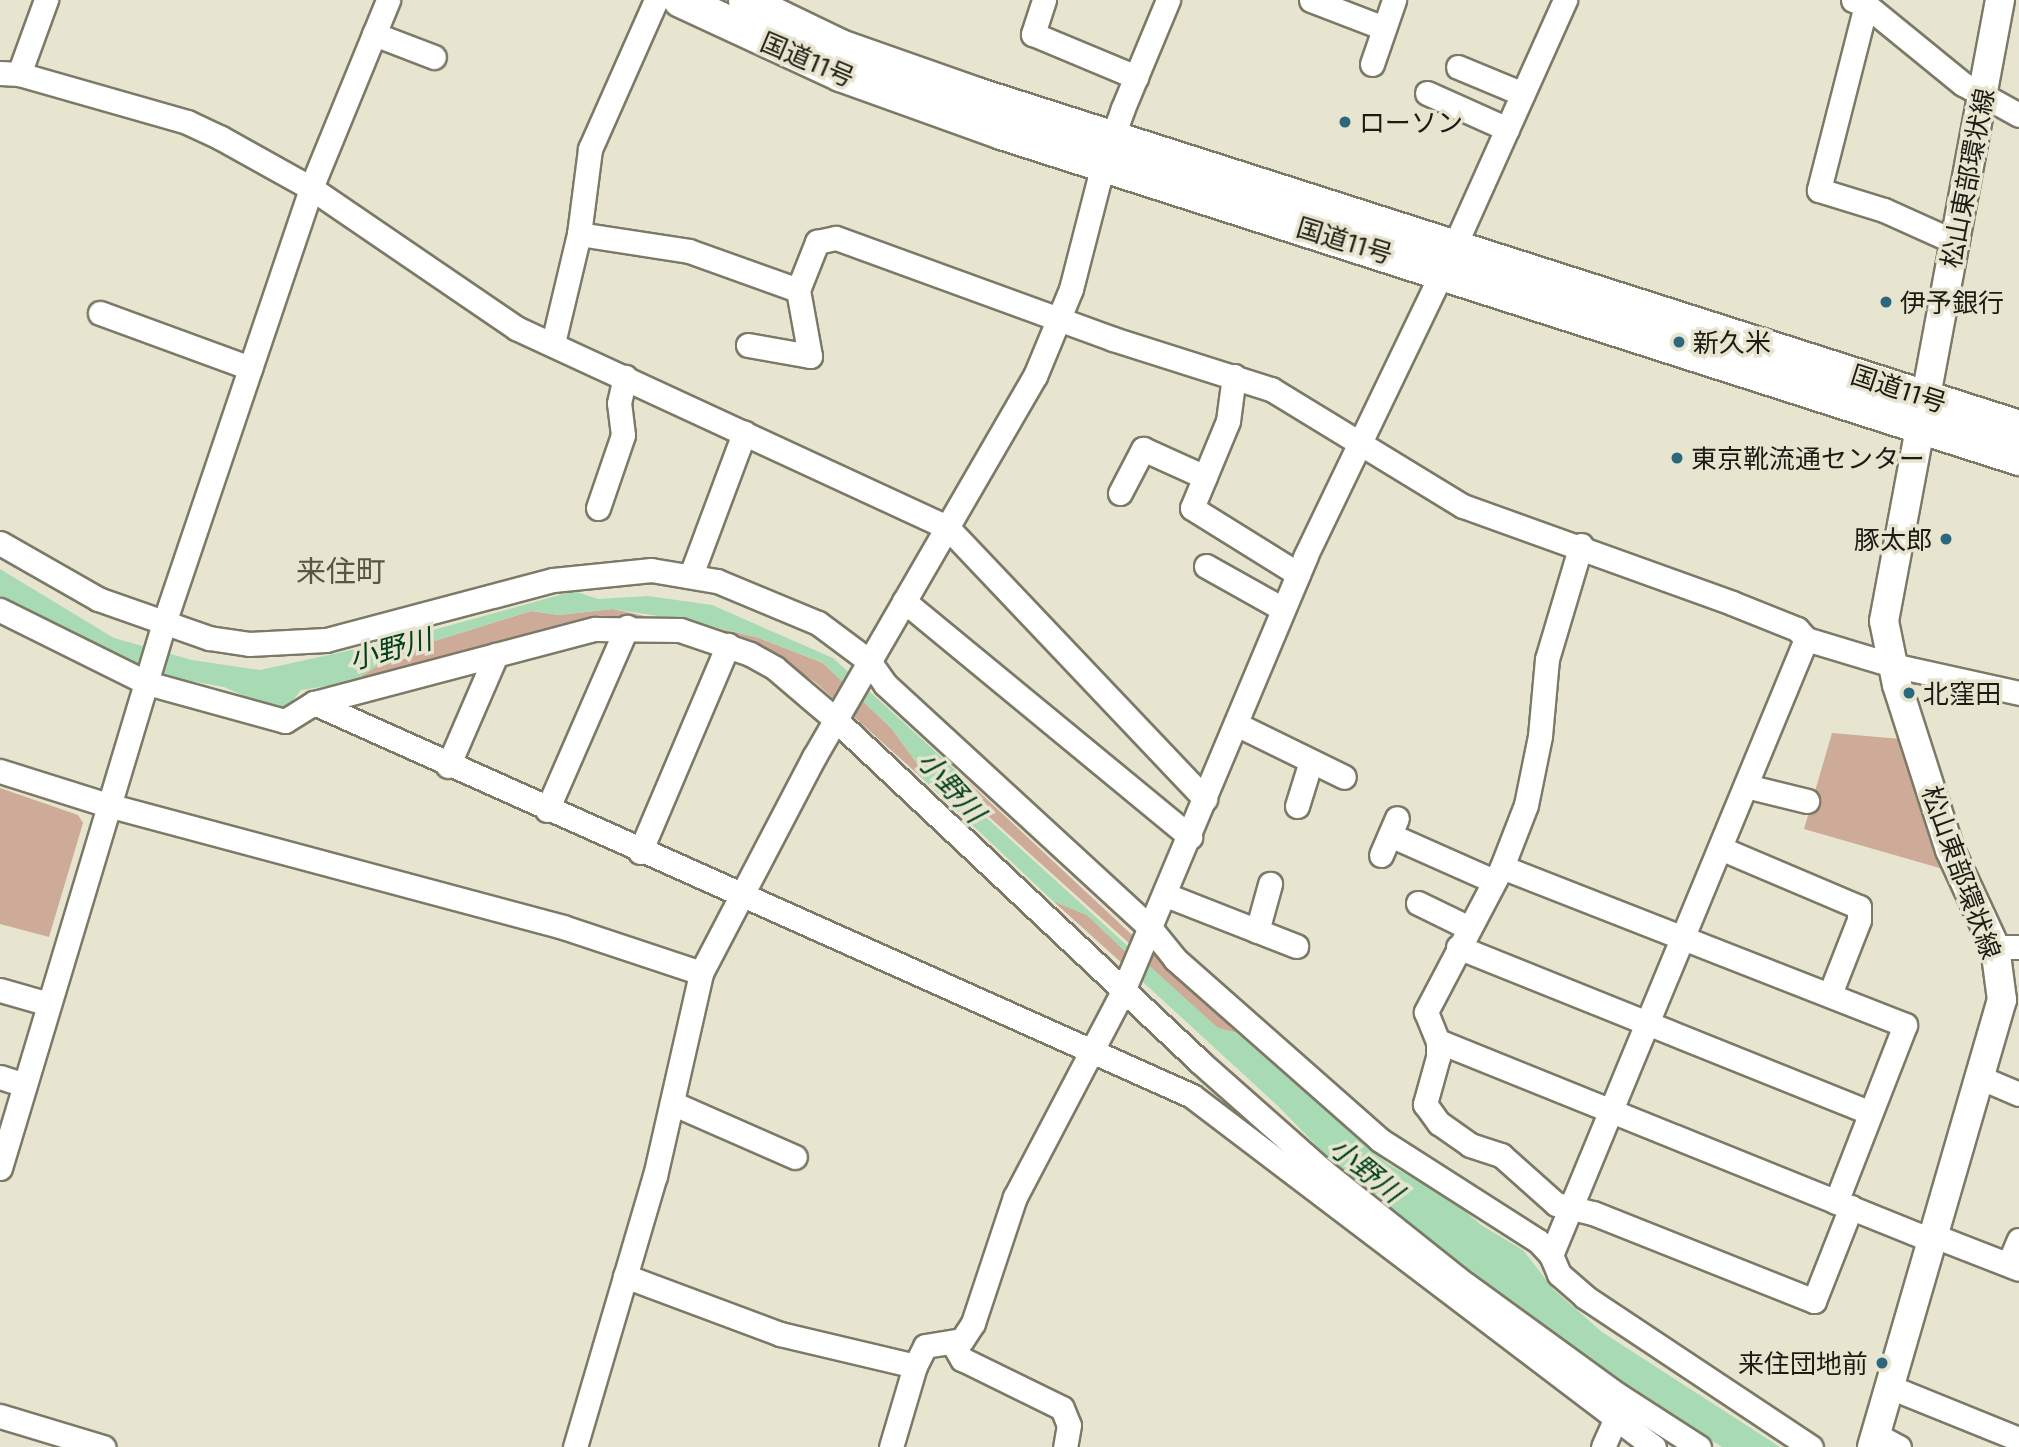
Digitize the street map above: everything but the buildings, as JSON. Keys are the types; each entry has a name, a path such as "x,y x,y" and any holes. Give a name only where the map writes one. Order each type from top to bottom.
{"highway":[{"name":"国道11号","path":"680,0 840,74 1108,150 1924,413 2019,458"},
{"name":"国道11号","path":"745,0 840,46 1108,150"},
{"name":"国道11号","path":"1924,413 2019,427"}],"main road":[{"name":"松山東部環状線","path":"1882,1443 1890,1387 2002,1000 2007,947 1950,850 1892,665 1884,621 2000,0"}],"street":[{"path":"47,0 9,74 187,122 311,188 480,307 947,527 1205,799"},
{"path":"0,1168 163,628 311,188 388,0"},
{"path":"552,343 579,234 583,176 590,149 656,0"},
{"path":"1044,0 1033,34 1136,77"},
{"path":"575,1447 672,1102 701,973 737,895 867,664 1035,376 1061,317 1108,150 1168,0"},
{"path":"1311,0 1384,28"},
{"path":"1372,64 1394,0"},
{"path":"891,1447 915,1366 925,1346 962,1340 973,1324 1019,1186 1094,1053 1150,932 1298,574 1358,443 1449,259 1565,0"},
{"path":"1955,242 1884,210 1819,190 1859,2 1983,97 2019,115"},
{"path":"374,34 434,57"},
{"path":"1458,66 1523,94"},
{"path":"1427,93 1507,129"},
{"path":"579,234 689,251 798,290"},
{"path":"748,345 810,356 798,290 817,242 836,237 1271,389 1463,506 1581,545 1797,629 1806,639 1892,665 2019,693"},
{"path":"100,313 250,368"},
{"path":"1234,376 1228,421 1192,508 1298,574"},
{"path":"598,508 624,435 619,403 625,377"},
{"path":"691,575 744,433"},
{"path":"1121,481 1143,449 1205,477"},
{"path":"0,543 98,599 163,628 249,645 326,640 598,572 651,570 691,575 789,609 818,623 867,664 1175,958 1380,1140 1461,1188 1551,1255 1559,1274 1584,1297 1811,1447"},
{"path":"1389,836 1498,873 1684,935 1905,1025 1870,1113 1814,1301 1593,1213 1570,1210 1556,1204 1501,1155 1470,1145 1430,1113 1425,1092 1438,1057 1438,1041 1426,1013 1462,937 1498,873 1531,785 1547,659 1581,545"},
{"path":"1206,566 1283,609"},
{"path":"904,601 1190,837"},
{"path":"0,610 148,680 285,721 314,703 595,629 627,627 680,630 728,645 775,668 838,717 1323,1171 1457,1278 1618,1395 1699,1447"},
{"path":"547,810 627,627"},
{"path":"1551,1255 1806,639"},
{"path":"640,852 728,645"},
{"path":"448,766 496,655"},
{"path":"314,703 448,766 1207,1105 1615,1420 1654,1447"},
{"path":"1236,724 1344,777"},
{"path":"1297,806 1311,761"},
{"path":"0,771 108,805 511,912 701,973"},
{"path":"1746,786 1807,801"},
{"path":"1720,848 1859,907 1859,920 1830,994"},
{"path":"1256,931 1270,884"},
{"path":"1166,895 1296,946"},
{"path":"1418,903 1462,937 1647,1023 1870,1113"},
{"path":"0,990 49,1004"},
{"path":"1438,1041 1843,1205 2014,1266 2019,1240"},
{"path":"0,1077 25,1085"},
{"path":"1979,1077 2019,1094"},
{"path":"672,1102 795,1157"},
{"path":"625,1276 780,1334 915,1366"},
{"path":"952,1342 962,1359 1062,1408 1069,1425 1065,1447"},
{"path":"1890,1387 2019,1439"},
{"path":"0,1416 103,1447"},
{"path":"1602,1447 1615,1420"}],"shaded area":[{"path":"612,609 645,616 574,622 352,682 399,652 531,611 559,615"},
{"path":"716,628 756,637 823,663 892,729 921,769 921,777 815,682 748,639"},
{"path":"1832,733 1901,739 1950,871 1804,829"},
{"path":"962,776 1237,1033 1218,1028 1154,974 1130,944 977,806"},
{"path":"0,788 78,815 83,823 49,937 0,924"},
{"path":"1053,901 1087,915 1125,951 1144,983"}],"water":[{"name":"小野川","path":"0,569 114,638 192,660 260,670 397,640 574,591 598,599 648,596 712,605 833,658 962,776 978,810 1218,1028 1237,1033 1388,1164 1452,1200 1481,1225 1523,1250 1554,1290 1602,1332 1780,1447 1722,1447 1613,1380 1347,1177 1279,1107 1144,983 1125,951 1087,915 1053,901 921,777 921,769 892,729 823,663 756,637 685,620 612,609 559,615 531,611 399,652 352,682 301,690 286,709 276,710 224,687 174,678 89,647 0,597"}],"place":[{"name":"ローソン","path":"1345,122"},
{"name":"伊予銀行","path":"1886,302"},
{"name":"新久米","path":"1679,342"},
{"name":"東京靴流通センター","path":"1677,458"},
{"name":"豚太郎","path":"1946,539"},
{"name":"北窪田","path":"1909,693"},
{"name":"来住団地前","path":"1882,1363"}],"district":[{"name":"来住町","path":"341,570"}]}
